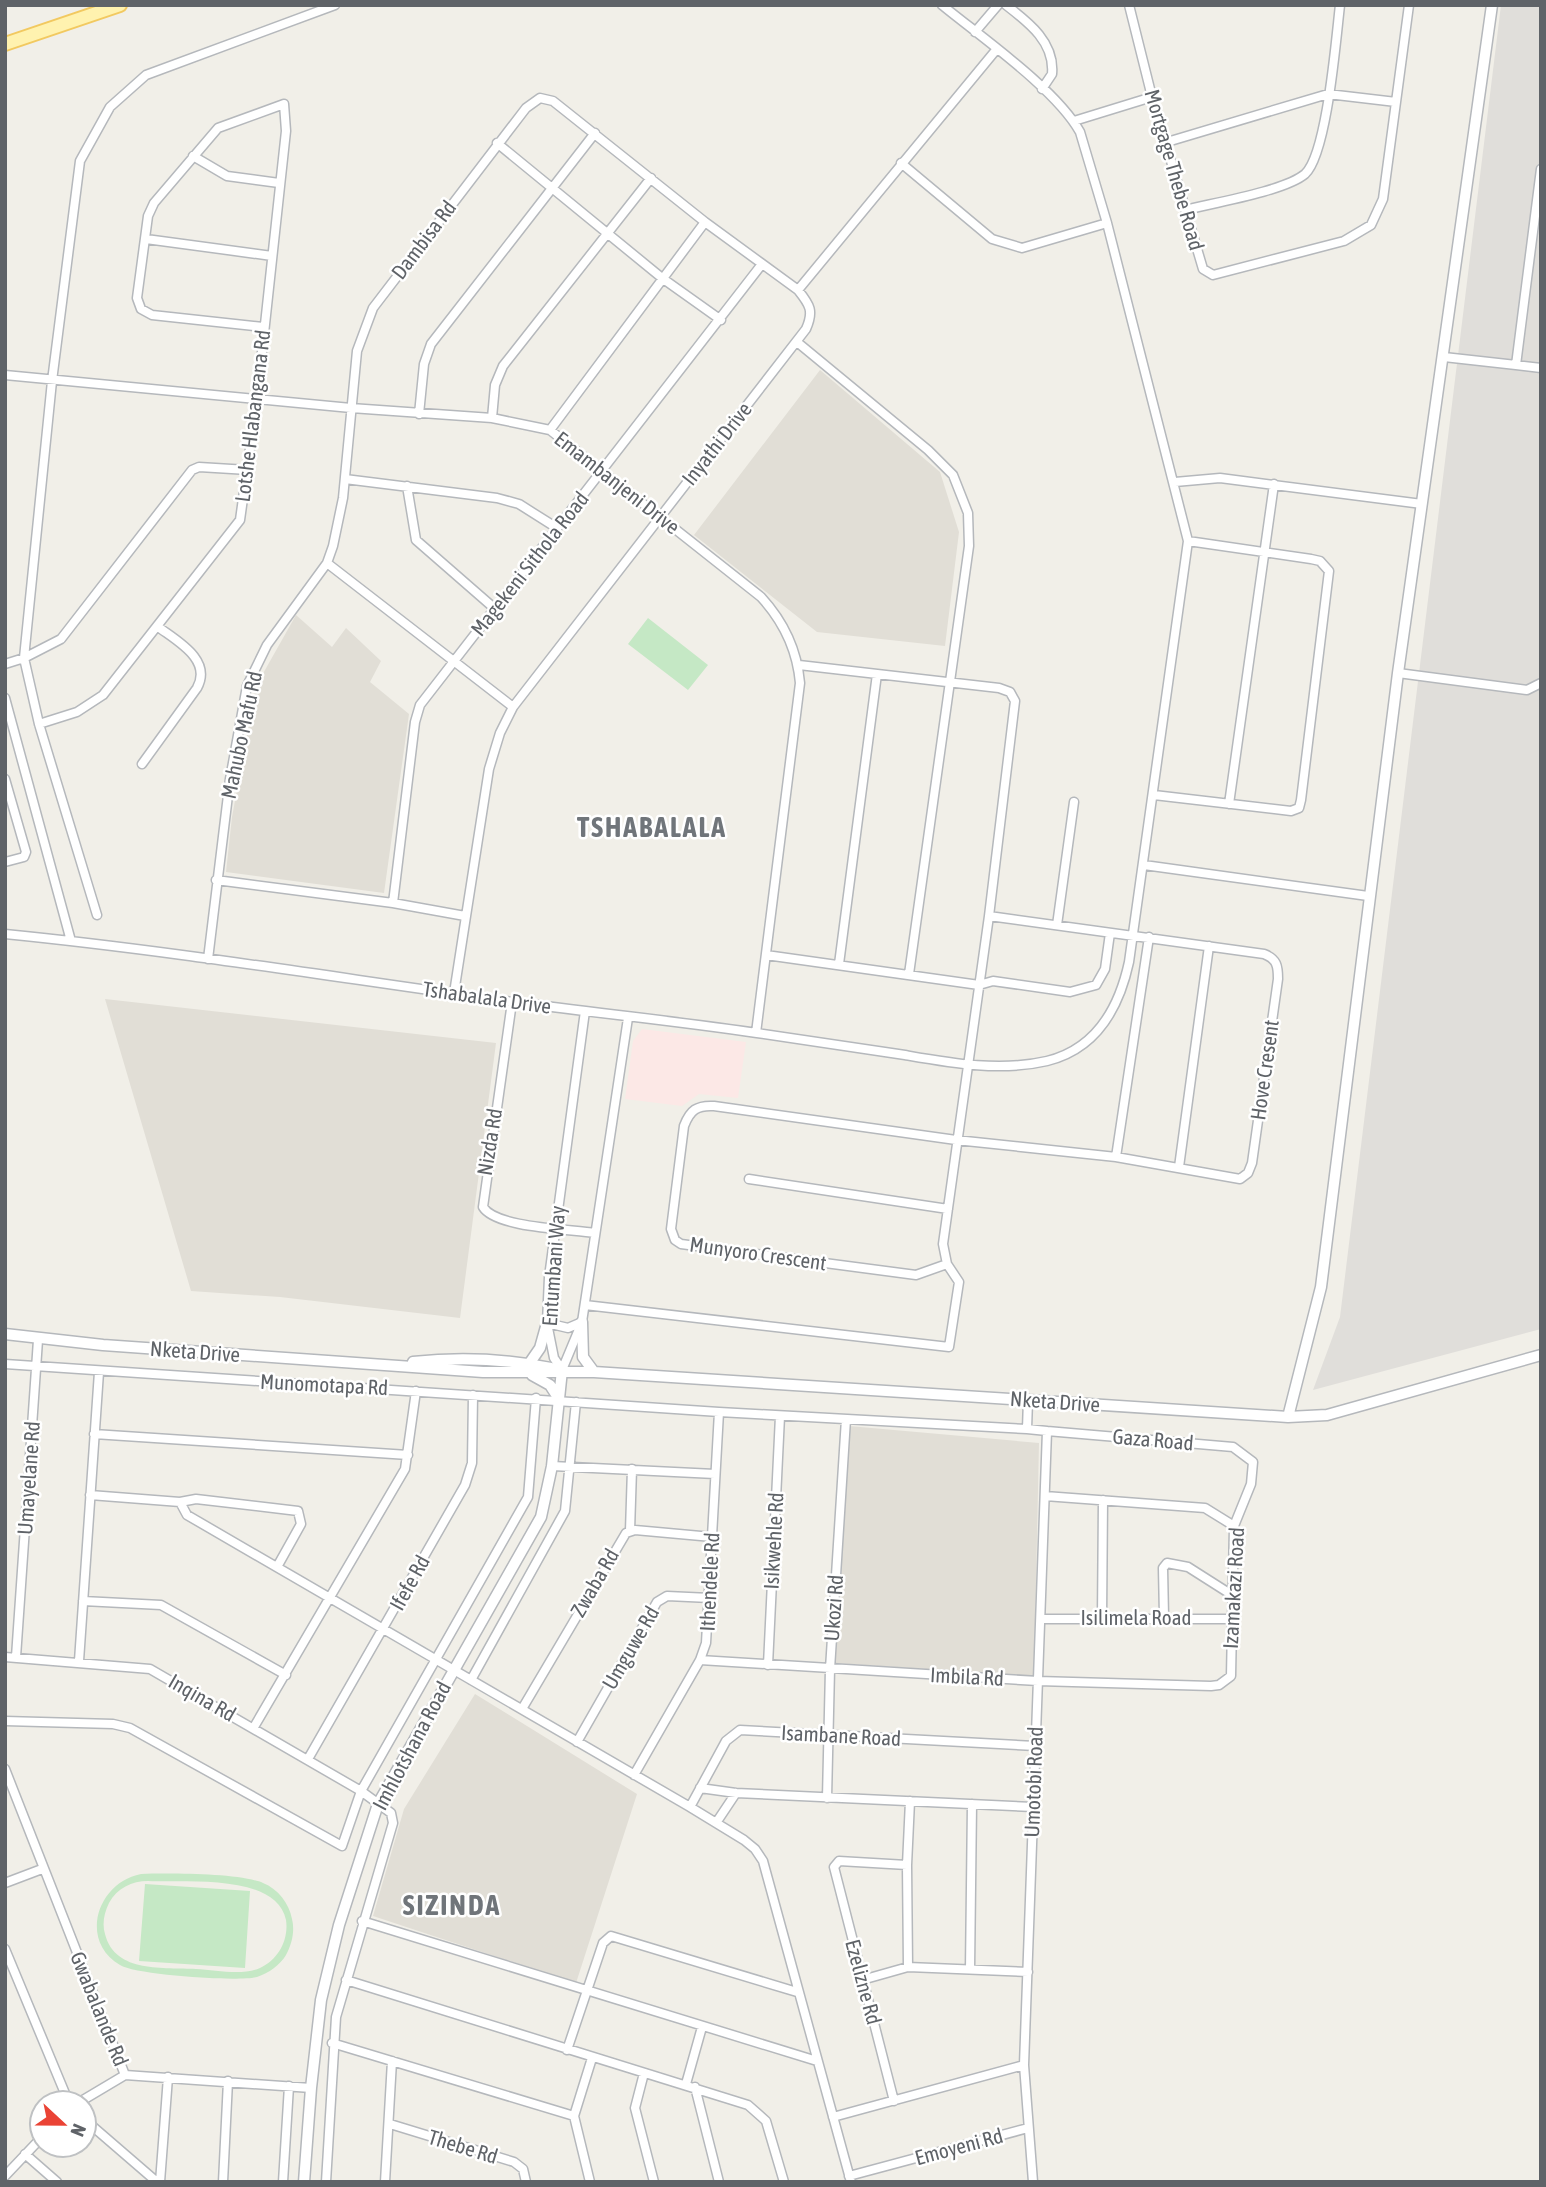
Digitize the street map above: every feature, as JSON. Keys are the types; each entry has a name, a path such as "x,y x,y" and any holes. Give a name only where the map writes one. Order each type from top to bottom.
{"main road":[{"path":"5,44 120,5"}],"street":[{"path":"97,915 38,724 24,659 75,181 83,155 110,107 127,89 157,68 335,5"},
{"path":"942,5 1042,89 1074,121 1084,144 1107,223 1188,541 1321,561 1330,579 1299,808 1291,811 1154,795"},
{"path":"975,32 998,5"},
{"path":"1006,5 1036,30 1047,45 1052,74 1042,89"},
{"name":"Mortgage Thebe Road","path":"1129,5 1152,97 1203,269 1213,275 1344,241 1371,225 1383,198 1409,5"},
{"path":"1185,210 1279,186 1304,174 1317,155 1340,5"},
{"path":"1288,1417 1321,1287 1368,896 1492,5"},
{"path":"419,414 424,363 431,344 595,133 705,222 799,290 996,50"},
{"path":"1167,142 1328,94 1396,102"},
{"path":"1074,121 1152,97"},
{"name":"Dambisa Rd","path":"351,408 357,351 366,322 497,143 526,108 545,98 553,101 595,133"},
{"name":"Lotshe Hlabangana Rd","path":"38,724 77,712 103,695 240,520 257,398 286,131 284,104 218,128 193,156"},
{"path":"497,143 662,278 721,320"},
{"path":"263,327 145,313 137,298 150,210 193,156 227,176 279,183"},
{"path":"901,163 992,239 1010,246 1022,248 1107,223"},
{"path":"1516,365 1541,169"},
{"path":"492,418 495,385 503,366 651,178"},
{"path":"550,430 705,222"},
{"path":"146,239 272,256"},
{"name":"Magekeni Sithola Road","path":"393,903 415,722 420,705 762,264"},
{"name":"Inyathi Drive","path":"454,993 489,769 499,733 513,707 797,342 811,317 811,306 799,290"},
{"path":"797,342 928,450 953,475 960,488 970,530 909,974"},
{"path":"1444,357 1541,368"},
{"name":"Emambanjeni Drive","path":"5,375 351,408 492,418 550,430 761,597 788,632 799,665 799,700 756,1032"},
{"name":"Mahubo Mafu Rd","path":"208,959 216,880 237,733 251,674 284,619 327,563 337,531 351,408"},
{"path":"5,664 24,659 55,644 67,633 191,470 199,467 248,470"},
{"path":"1175,482 1208,478 1422,504"},
{"path":"345,479 471,493 519,504 557,528"},
{"path":"1229,804 1274,484"},
{"path":"407,485 416,540 494,608"},
{"name":"Tshabalala Drive","path":"5,934 208,959 628,1018 756,1032 968,1065 1032,1064 1051,1060 1083,1045 1109,1017 1119,1000 1133,936 1144,865 1188,541"},
{"path":"327,563 513,707"},
{"path":"142,764 197,688 202,677 198,661 192,653 157,626"},
{"path":"585,1305 949,1347 959,1282 947,1264 943,1244 989,916 1015,701 1010,692 999,688 799,665"},
{"path":"1398,673 1527,690 1541,683"},
{"path":"839,964 877,674"},
{"path":"5,698 71,941"},
{"path":"5,779 26,852 24,857 5,862"},
{"path":"1057,926 1074,802"},
{"path":"1144,865 1368,896"},
{"path":"216,880 393,903 465,916"},
{"name":"Hove Cresent","path":"956,1140 1116,1157 1240,1179 1251,1168 1277,992 1278,967 1273,957 989,916"},
{"path":"766,955 979,985 993,981 1070,992 1096,985 1105,969 1111,933"},
{"path":"1116,1157 1149,937"},
{"path":"1179,1167 1209,946"},
{"name":"Nizda Rd","path":"512,1002 483,1206 486,1213 503,1221 554,1227"},
{"name":"Entumbani Way","path":"562,1370 554,1358 547,1323 554,1227 584,1011"},
{"name":"Entumbani Way","path":"562,1370 582,1322 628,1018"},
{"name":"Munyoro Crescent","path":"947,1264 916,1275 681,1244 675,1240 671,1228 684,1126 688,1115 702,1105 956,1140"},
{"path":"749,1179 948,1209"},
{"path":"554,1227 595,1233"},
{"path":"559,1399 541,1378 528,1368 540,1348 547,1323 568,1328 582,1322 583,1357 594,1372"},
{"name":"Nketa Drive","path":"5,1334 38,1340 386,1364 528,1368 1288,1417 1327,1415 1541,1355"},
{"name":"Umayelane Rd","path":"16,1657 38,1340"},
{"name":"Munomotapa Rd","path":"5,1364 559,1399 780,1416 1027,1429"},
{"name":"Imhlotshana Road","path":"304,2182 321,2000 330,1959 378,1804 541,1517 552,1466 562,1370"},
{"path":"79,1661 99,1372"},
{"path":"254,1727 405,1469 416,1391"},
{"name":"Ifefe Rd","path":"308,1759 470,1474 473,1395"},
{"path":"5,1721 113,1724 130,1728 342,1846 361,1791 528,1497 536,1398"},
{"path":"1028,1400 1027,1429 1046,1431"},
{"path":"471,1680 563,1517 572,1466 576,1402"},
{"name":"Ithendele Rd","path":"634,1775 700,1660 708,1632 719,1412"},
{"name":"Isikwehle Rd","path":"768,1665 780,1416"},
{"name":"Ukozi Rd","path":"827,1798 830,1670 846,1419"},
{"name":"Gaza Road","path":"1046,1431 1233,1447 1254,1462"},
{"name":"Umotobi Road","path":"1032,2182 1024,2065 1046,1431"},
{"path":"94,1434 408,1455"},
{"name":"Izamakazi Road","path":"1231,1676 1230,1619 1234,1526 1251,1484 1254,1462"},
{"path":"552,1466 715,1474"},
{"path":"630,1531 632,1469"},
{"path":"90,1495 180,1502 196,1499 298,1511 301,1524 277,1567"},
{"path":"1045,1496 1205,1508 1234,1526"},
{"path":"1102,1618 1103,1500"},
{"path":"180,1502 187,1515 690,1807 755,1849 763,1861 850,2179"},
{"name":"Zwaba Rd","path":"522,1709 623,1537 630,1531 712,1536"},
{"path":"1164,1617 1163,1569 1167,1563 1188,1567 1232,1595"},
{"name":"Umguwe Rd","path":"577,1742 657,1602 667,1596 710,1598"},
{"path":"83,1601 161,1605 286,1675"},
{"name":"Isilimela Road","path":"1041,1619 1230,1619"},
{"name":"Inqina Rd","path":"5,1657 79,1661 150,1669 254,1727 378,1804"},
{"name":"Imbila Rd","path":"700,1660 1038,1681 1211,1686 1219,1685 1231,1676"},
{"name":"Isambane Road","path":"690,1807 726,1741 740,1730 1035,1746"},
{"name":"Gwabalande Rd","path":"5,1769 125,2075 311,2088"},
{"path":"700,1788 736,1793 1034,1807"},
{"path":"716,1823 736,1793"},
{"path":"908,1967 907,1864 910,1801"},
{"path":"326,2182 332,2043 362,1921 393,1824 391,1814 378,1804"},
{"path":"970,1969 972,1804"},
{"name":"Ezelizne Rd","path":"894,2101 834,1870 839,1861 907,1864"},
{"path":"5,1883 42,1869"},
{"path":"362,1921 817,2062"},
{"path":"567,2050 603,1943 611,1936 797,1992"},
{"path":"5,1949 63,2089"},
{"path":"862,1980 908,1967 1028,1972"},
{"path":"346,1980 748,2105 762,2115 784,2182"},
{"path":"686,2084 702,2027"},
{"path":"332,2043 574,2116"},
{"path":"590,2182 574,2116 592,2058"},
{"path":"385,2182 392,2061"},
{"path":"833,2117 1024,2065"},
{"path":"643,2073 635,2108 654,2182"},
{"path":"98,2091 125,2075"},
{"path":"159,2182 169,2077"},
{"path":"223,2182 228,2081"},
{"path":"283,2182 289,2086"},
{"path":"695,2087 719,2182"},
{"name":"Thebe Rd","path":"390,2124 514,2162 523,2169 526,2182"},
{"name":"Emoyeni Rd","path":"850,2179 1028,2128"},
{"path":"98,2131 159,2182"},
{"path":"5,2176 28,2151"},
{"path":"25,2154 57,2182"}],"shaded area":[{"path":"1501,5 1541,5 1541,1329 1313,1390 1340,1317"},
{"path":"820,370 940,472 959,532 945,646 817,632 694,535"},
{"path":"296,615 332,647 346,628 381,661 370,682 409,714 384,893 226,872 232,817 256,686"},
{"path":"105,999 496,1043 460,1318 280,1297 191,1291"},
{"path":"642,1029 746,1042 738,1098 699,1094 682,1106 625,1099 633,1041"},
{"path":"849,1426 1039,1443 1034,1676 835,1663"},
{"path":"475,1694 637,1794 576,1983 373,1916 404,1809"}],"green space":[{"path":"648,618 708,665 688,690 628,644"},
{"path":"141,1874 221,1875 263,1883 278,1893 291,1913 293,1933 288,1951 281,1962 270,1971 257,1977 246,1978 165,1975 120,1965 107,1954 97,1927 104,1900 126,1879","holes":["142,1881 228,1884 266,1894 279,1905 286,1920 286,1935 281,1949 272,1960 260,1968 237,1972 156,1968 130,1962 119,1956 111,1947 104,1930 104,1918 116,1893"]},
{"path":"145,1884 250,1891 245,1968 139,1961"}],"district":[{"name":"TSHABALALA","path":"652,827"},
{"name":"SIZINDA","path":"452,1905"}]}
